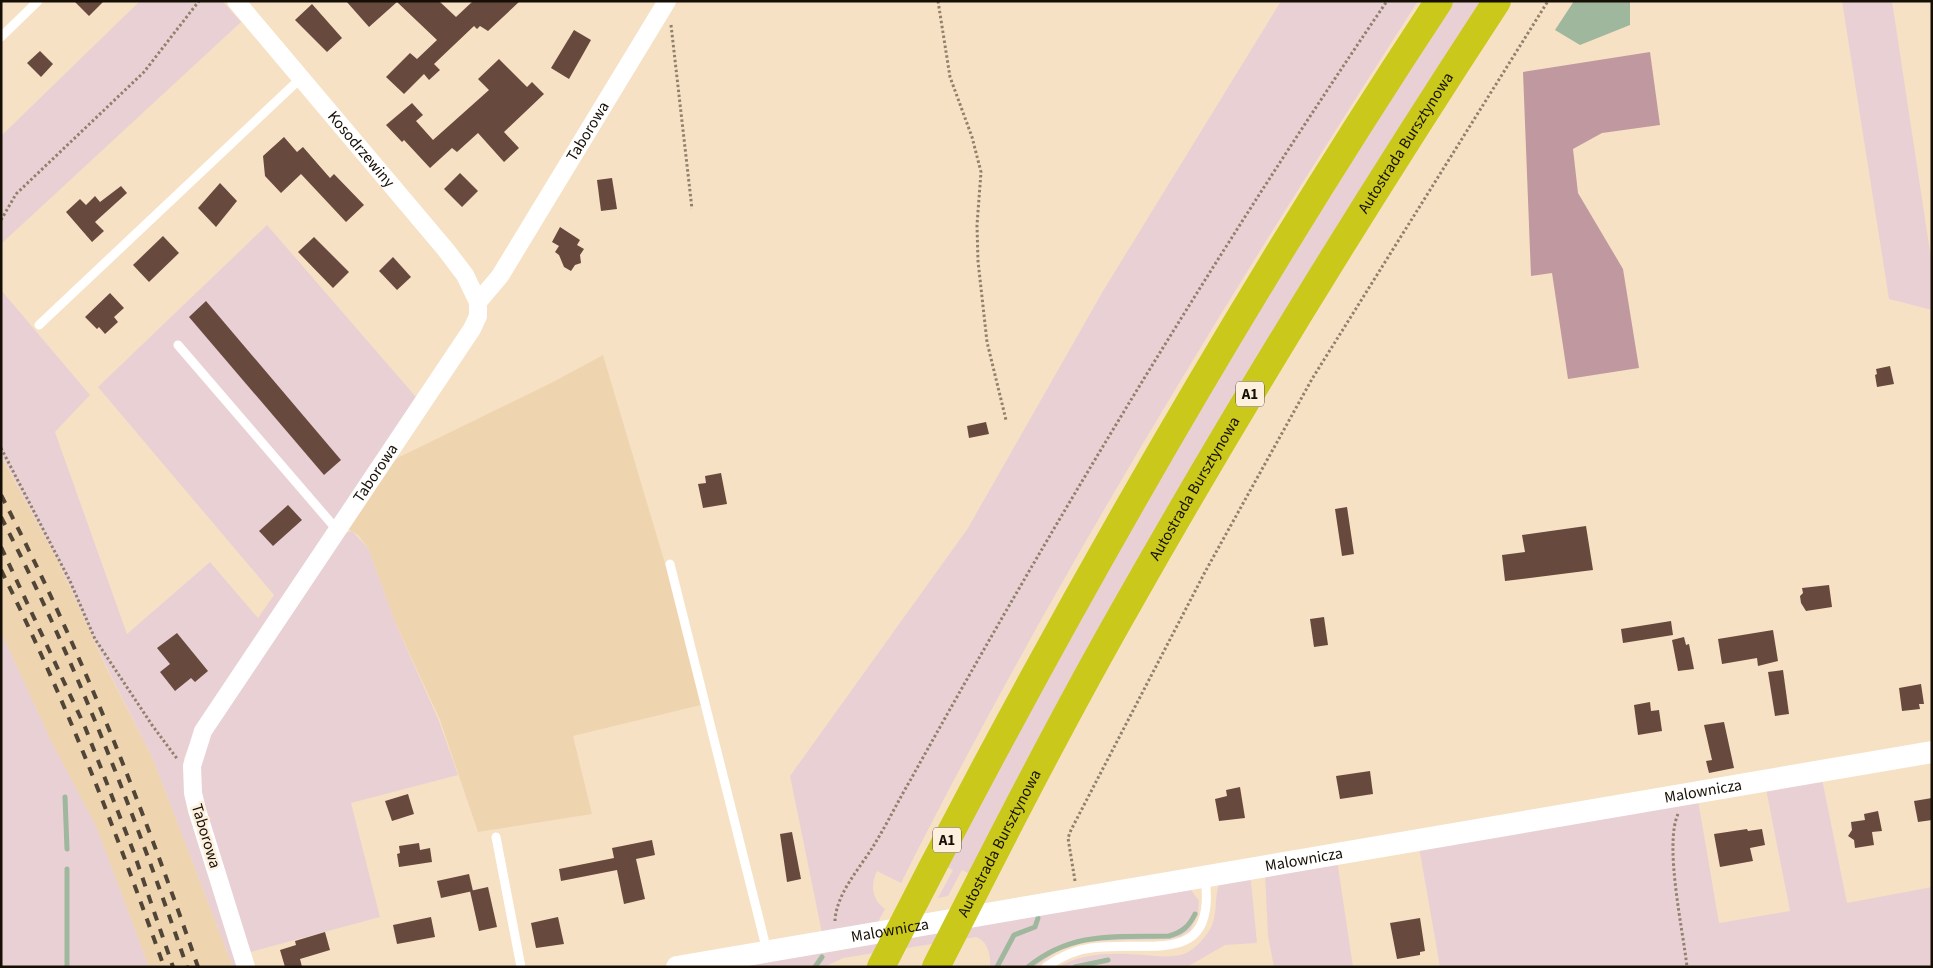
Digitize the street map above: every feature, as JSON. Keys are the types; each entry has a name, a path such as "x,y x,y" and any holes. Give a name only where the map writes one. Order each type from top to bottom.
{"highway":[{"name":"A1","path":"885,960 1012,717 1154,462 1239,319 1370,107 1439,1"},
{"name":"Autostrada Bursztynowa","path":"936,967 973,893 1123,612 1197,483 1349,231 1497,1"}],"street":[{"name":"Kosodrzewiny","path":"236,1 302,76 446,250 465,275 478,302"},
{"name":"Taborowa","path":"246,967 197,810 192,779 194,756 204,731 472,329 478,316 478,302 500,276 666,3"},
{"name":"Malownicza","path":"677,967 1204,875 1932,752"}],"lane":[{"path":"1,37 38,1"},
{"path":"39,325 302,76"},
{"path":"178,345 338,532"},
{"path":"670,564 767,951"},
{"path":"496,837 521,967"},
{"path":"1046,967 1070,953 1091,948 1172,947 1184,944 1197,934 1204,922 1207,906 1204,875"}],"path":[{"path":"1,220 16,194 144,72 199,1"},
{"path":"938,1 950,77 972,137 981,172 977,225 978,261 987,342 1006,420"},
{"path":"838,938 835,912 841,898 876,841 1018,591 1266,181 1387,1"},
{"path":"1077,897 1068,838 1166,646 1312,379 1548,1"},
{"path":"666,3 671,21 692,209"},
{"path":"1,448 70,581 95,639 152,725 192,779"},
{"path":"1687,967 1673,834 1675,820 1688,793"}],"shaded area":[{"path":"140,1 222,1 241,22 1,244 1,136"},
{"path":"1281,1 1418,1 1281,217 1148,435 1020,657 901,883 877,871 873,882 875,897 885,909 878,922 822,933 790,776 968,528 1103,291"},
{"path":"1452,1 1485,1 970,874 962,870 948,896 938,898 953,870 943,865 1181,436"},
{"path":"1574,1 1630,1 1630,25 1580,45 1555,30"},
{"path":"1842,1 1892,1 1932,265 1932,310 1889,299"},
{"path":"1650,52 1660,125 1602,133 1573,149 1578,193 1623,269 1639,368 1568,379 1552,273 1531,276 1523,72"},
{"path":"267,225 416,397 196,730 184,758 185,791 241,967 233,967 153,759 106,666 58,561 1,455 1,290 90,395 55,432 127,634 210,562 258,618 274,595 98,387"},
{"path":"603,355 664,560 701,705 573,736 592,814 478,832 440,720 395,622 368,548 358,535 342,525 385,464 553,382"},
{"path":"1,456 58,561 106,667 153,759 233,967 149,967 96,826 52,743 1,632"},
{"path":"352,531 368,548 395,622 439,721 458,775 351,803 380,917 247,953 197,780 208,739 344,533"},
{"path":"1,632 52,743 96,826 149,967 1,967"},
{"path":"1822,779 1847,903 1932,887 1932,967 1440,967 1419,847 1698,800 1719,923 1790,911 1766,789"},
{"path":"1337,860 1353,967 1274,967 1268,936 1265,874"},
{"path":"1246,876 1251,881 1257,943 1225,945 1187,967 1059,967 1079,958 1101,954 1169,956 1184,954 1201,941 1212,925 1220,882"},
{"path":"1191,890 1199,901 1198,915 1190,930 1181,936 1169,939 1088,941 1060,949 1035,967 990,967 988,949 976,937 843,958 824,967 721,967"}],"building":[{"path":"74,1 104,1 89,16"},
{"path":"346,1 439,1 456,17 473,1 520,1 488,31 480,26 477,29 474,26 434,64 440,70 429,80 424,74 404,94 386,77 410,53 417,59 437,40 397,2 369,27"},
{"path":"312,4 342,38 327,52 295,20"},
{"path":"574,30 591,40 569,79 551,68"},
{"path":"40,51 53,64 41,77 27,63"},
{"path":"499,59 527,87 532,82 544,94 504,132 519,148 504,162 478,133 457,152 452,148 430,168 404,140 402,142 386,125 412,103 423,115 416,121 433,140 489,90 478,79"},
{"path":"284,137 297,152 303,147 330,178 334,174 364,205 346,222 301,174 281,193 265,176 263,156"},
{"path":"460,173 478,191 462,207 444,189"},
{"path":"612,178 617,209 601,211 597,180"},
{"path":"220,183 237,201 216,227 198,208"},
{"path":"121,186 127,193 95,222 104,231 92,242 66,212 80,199 86,205 95,196 100,202"},
{"path":"560,227 580,240 577,245 584,249 580,255 581,263 575,265 571,271 564,267 559,255 555,252 559,246 552,242"},
{"path":"163,236 179,253 149,282 133,265"},
{"path":"314,237 349,272 333,288 298,252"},
{"path":"393,257 411,277 397,290 379,271"},
{"path":"110,293 124,308 114,317 118,322 105,334 85,317"},
{"path":"206,301 341,460 324,475 189,317"},
{"path":"1890,366 1894,384 1877,387 1876,369"},
{"path":"986,422 989,434 969,438 967,426"},
{"path":"721,473 727,504 703,508 698,484 706,483 705,476"},
{"path":"288,505 302,520 273,546 259,531"},
{"path":"1347,507 1354,554 1342,556 1335,509"},
{"path":"1586,526 1593,570 1505,581 1502,555 1525,552 1522,535"},
{"path":"1829,585 1832,607 1806,611 1801,603 1802,588"},
{"path":"1324,617 1328,645 1314,647 1310,619"},
{"path":"1671,621 1673,635 1623,643 1621,629"},
{"path":"1773,630 1778,661 1758,666 1757,658 1722,664 1718,639"},
{"path":"177,633 208,671 195,682 191,678 175,691 160,672 170,664 157,648"},
{"path":"1684,637 1686,645 1689,644 1694,669 1678,671 1672,640"},
{"path":"1783,670 1789,714 1775,716 1768,672"},
{"path":"1921,684 1924,704 1919,704 1920,709 1902,711 1899,688"},
{"path":"1650,702 1651,711 1659,710 1662,731 1638,735 1634,705"},
{"path":"1724,722 1734,768 1709,773 1706,761 1712,760 1704,725"},
{"path":"1370,771 1373,794 1340,799 1336,776"},
{"path":"1240,787 1245,818 1219,821 1215,799 1227,796 1226,790"},
{"path":"408,794 414,814 392,821 385,801"},
{"path":"1932,798 1932,820 1918,822 1914,801"},
{"path":"1878,811 1882,831 1872,832 1874,845 1855,848 1854,840 1848,836 1852,830 1851,822 1865,820 1864,814"},
{"path":"1747,829 1748,831 1762,829 1765,845 1750,848 1753,861 1720,867 1714,834"},
{"path":"792,832 801,879 787,882 780,834"},
{"path":"652,840 655,855 636,859 645,899 624,904 617,870 561,881 559,869 614,858 612,848"},
{"path":"419,843 420,850 430,848 432,862 399,867 397,854 400,853 399,846"},
{"path":"469,874 473,891 441,898 437,881"},
{"path":"488,887 497,927 479,931 470,891"},
{"path":"431,917 435,937 397,944 393,925"},
{"path":"558,917 564,944 536,948 531,923"},
{"path":"1420,918 1425,951 1420,952 1420,955 1397,959 1390,923"},
{"path":"325,932 330,950 300,959 302,967 285,967 280,950 296,945 295,941"}],"waterway":[{"path":"65,797 67,849"},
{"path":"67,869 67,967"},
{"path":"1028,967 1061,947 1095,938 1169,936 1185,928 1195,914"},
{"path":"997,967 1014,935 1035,927 1038,918"},
{"path":"815,967 822,957"},
{"path":"1075,967 1108,960"}],"railway":[{"path":"1,495 57,610 108,727 155,846 198,967"},
{"path":"1,517 79,682 125,795 187,967"},
{"path":"1,547 85,727 134,853 173,967"},
{"path":"1,570 68,716 127,866 164,967"}]}
